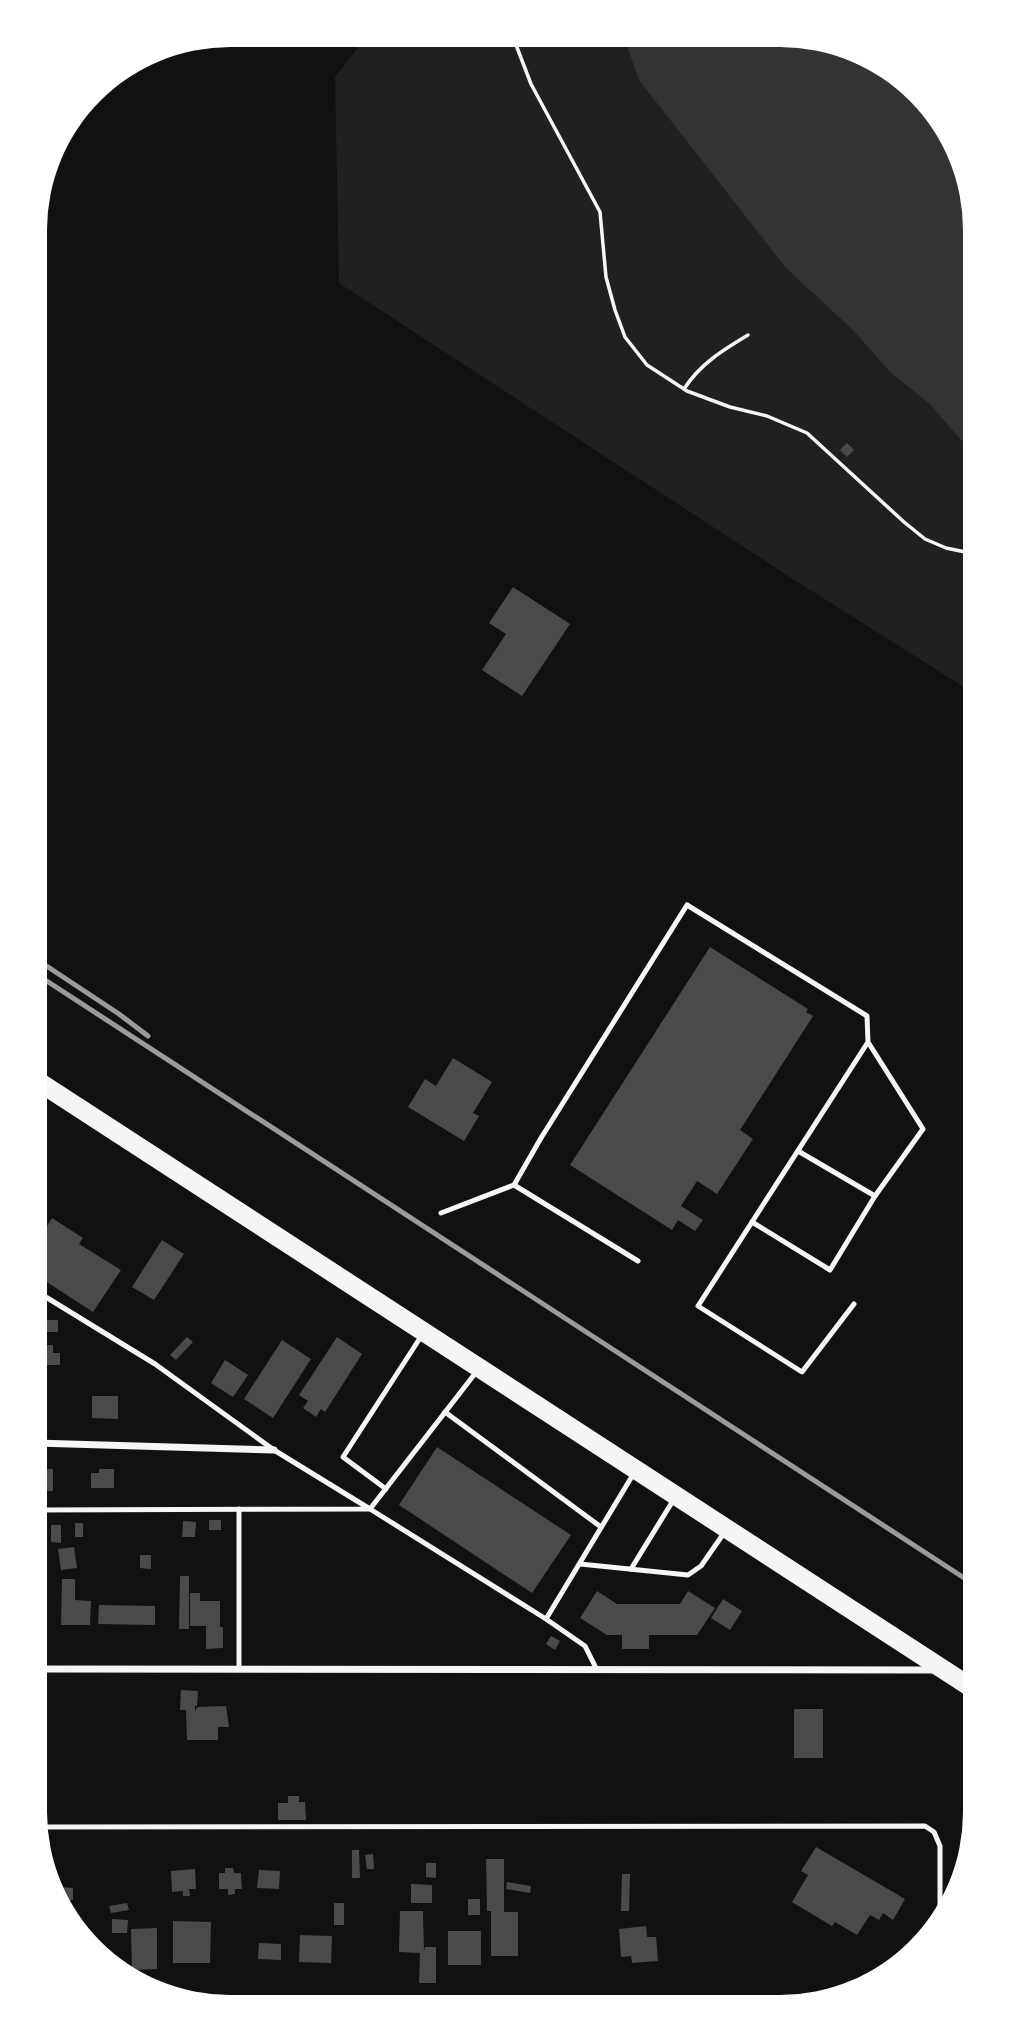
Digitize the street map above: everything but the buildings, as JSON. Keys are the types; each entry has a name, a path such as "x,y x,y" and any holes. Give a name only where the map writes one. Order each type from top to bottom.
{"highway":[{"path":"47,1095 424,1332 962,1682"}],"street":[{"path":"47,1443 274,1450"},
{"path":"47,1669 944,1670"}],"lane":[{"path":"441,1213 514,1185 687,905 867,1016 868,1042 923,1129 875,1196 830,1270 752,1222"},
{"path":"853,1304 802,1371 698,1306 868,1042"},
{"path":"798,1151 875,1196"},
{"path":"514,1185 638,1261"},
{"path":"47,1297 155,1364 274,1450 546,1619 585,1646 597,1670"},
{"path":"386,1489 343,1457 424,1332"},
{"path":"370,1509 479,1368"},
{"path":"444,1412 601,1527"},
{"path":"546,1619 636,1470"},
{"path":"631,1569 675,1496"},
{"path":"239,1509 239,1669"},
{"path":"47,1510 370,1509"},
{"path":"580,1564 688,1575 701,1566 726,1529"},
{"path":"48,1827 925,1826 934,1832 940,1846 940,1899"}],"path":[{"path":"517,47 531,84 600,212 606,277 615,310 625,337 646,365 684,389 730,407 767,416 807,433 925,539 963,551"},
{"path":"684,389 703,366 748,335"}],"shaded area":[{"path":"627,47 792,48 839,57 861,66 881,78 917,110 944,149 953,171 961,206 963,442 930,404 890,372 853,330 786,268 639,80"},
{"path":"792,48 839,57 861,66 881,78 917,110 944,149 953,171 963,230 963,686 796,581 339,283 335,77 357,49"}],"railway":[{"path":"48,967 148,1036"},
{"path":"48,981 962,1577"}]}
